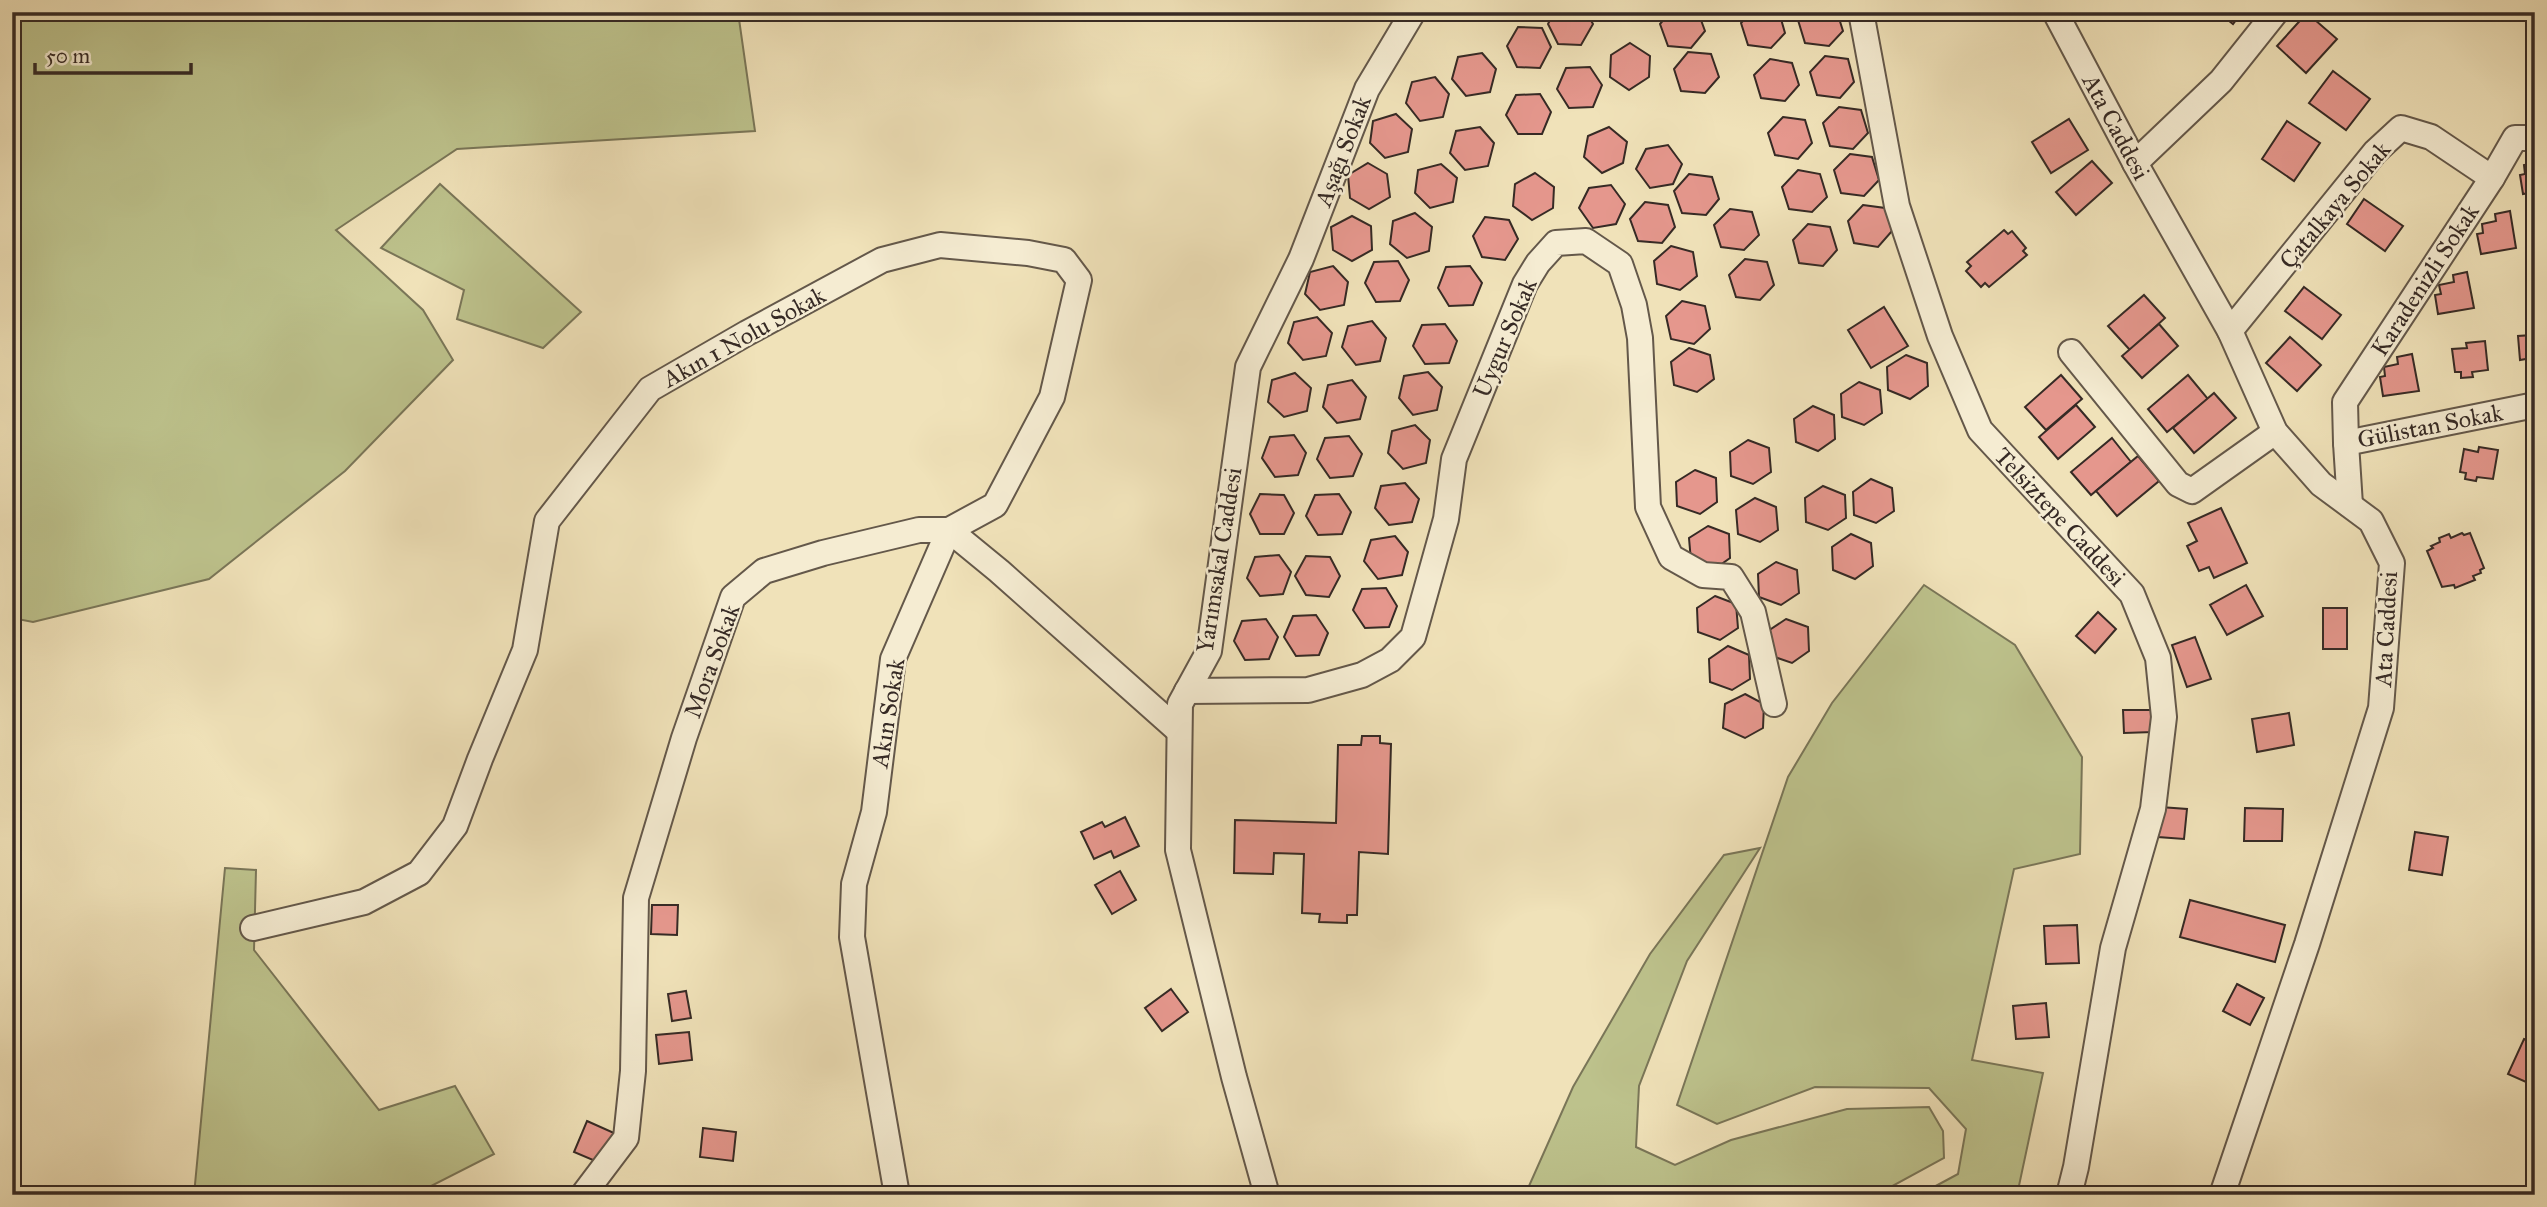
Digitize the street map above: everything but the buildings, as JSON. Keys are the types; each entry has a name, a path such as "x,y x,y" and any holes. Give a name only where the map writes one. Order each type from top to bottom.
{"street":[{"name":"Aşağı Sokak","path":"1283,295 1301,259 1367,89 1413,12"},
{"name":"Telsiztepe Caddesi","path":"1861,12 1897,206 1940,336 1980,430 2132,594 2158,658 2164,717 2153,809 2113,948 2069,1195"},
{"name":"Ata Caddesi","path":"2055,12 2135,163 2230,331 2275,432 2321,484 2371,521 2392,563 2381,708 2307,944 2221,1195"},
{"path":"2135,163 2221,81 2276,12"},
{"name":"Çatalkaya Sokak","path":"2230,331 2375,152 2401,128 2431,137 2492,178"},
{"name":"Karadenizli Sokak","path":"2346,443 2345,402 2492,178 2515,138 2535,138"},
{"name":"Uygur Sokak","path":"1186,691 1308,690 1362,675 1390,660 1413,637 1446,519 1454,459 1525,284 1538,262 1556,243 1586,241 1620,264 1634,305 1640,338 1648,507 1671,557 1703,575 1731,577 1753,612 1774,704"},
{"name":"Akın 1 Nolu Sokak","path":"253,928 364,902 419,873 455,826 525,650 547,521 650,390 747,333 883,260 940,245 1028,253 1064,260 1079,280 1052,397 995,505 949,530"},
{"name":"Yarımsakal Caddesi","path":"1267,1195 1234,1077 1178,850 1179,731 1180,704 1209,651 1248,367 1283,295"},
{"path":"2071,352 2178,484 2192,491 2275,432"},
{"name":"Gülistan Sokak","path":"2350,505 2346,443 2535,405"},
{"name":"Mora Sokak","path":"583,1195 626,1138 632,1071 636,898 684,738 733,597 764,571 919,530 949,530"},
{"path":"949,530 999,570 1179,731"},
{"name":"Akın Sokak","path":"897,1195 852,937 854,884 874,812 893,659 949,530"}],"green space":[{"path":"12,12 738,12 755,131 457,149 336,230 423,310 453,360 345,471 209,579 33,622 12,618"},
{"path":"440,184 581,312 543,348 457,319 464,290 381,248"},
{"path":"1924,585 2015,645 2082,757 2080,854 2014,869 1972,1060 2043,1073 2017,1195 1919,1195 1958,1174 1966,1129 1929,1088 1815,1087 1717,1124 1677,1105 1788,777 1832,703"},
{"path":"1760,848 1687,961 1639,1086 1636,1147 1675,1165 1731,1140 1847,1109 1929,1107 1943,1131 1944,1158 1876,1195 1525,1195 1573,1087 1650,954 1724,855"},
{"path":"225,868 256,870 254,950 379,1110 455,1086 494,1154 425,1189 426,1195 194,1195"}]}
